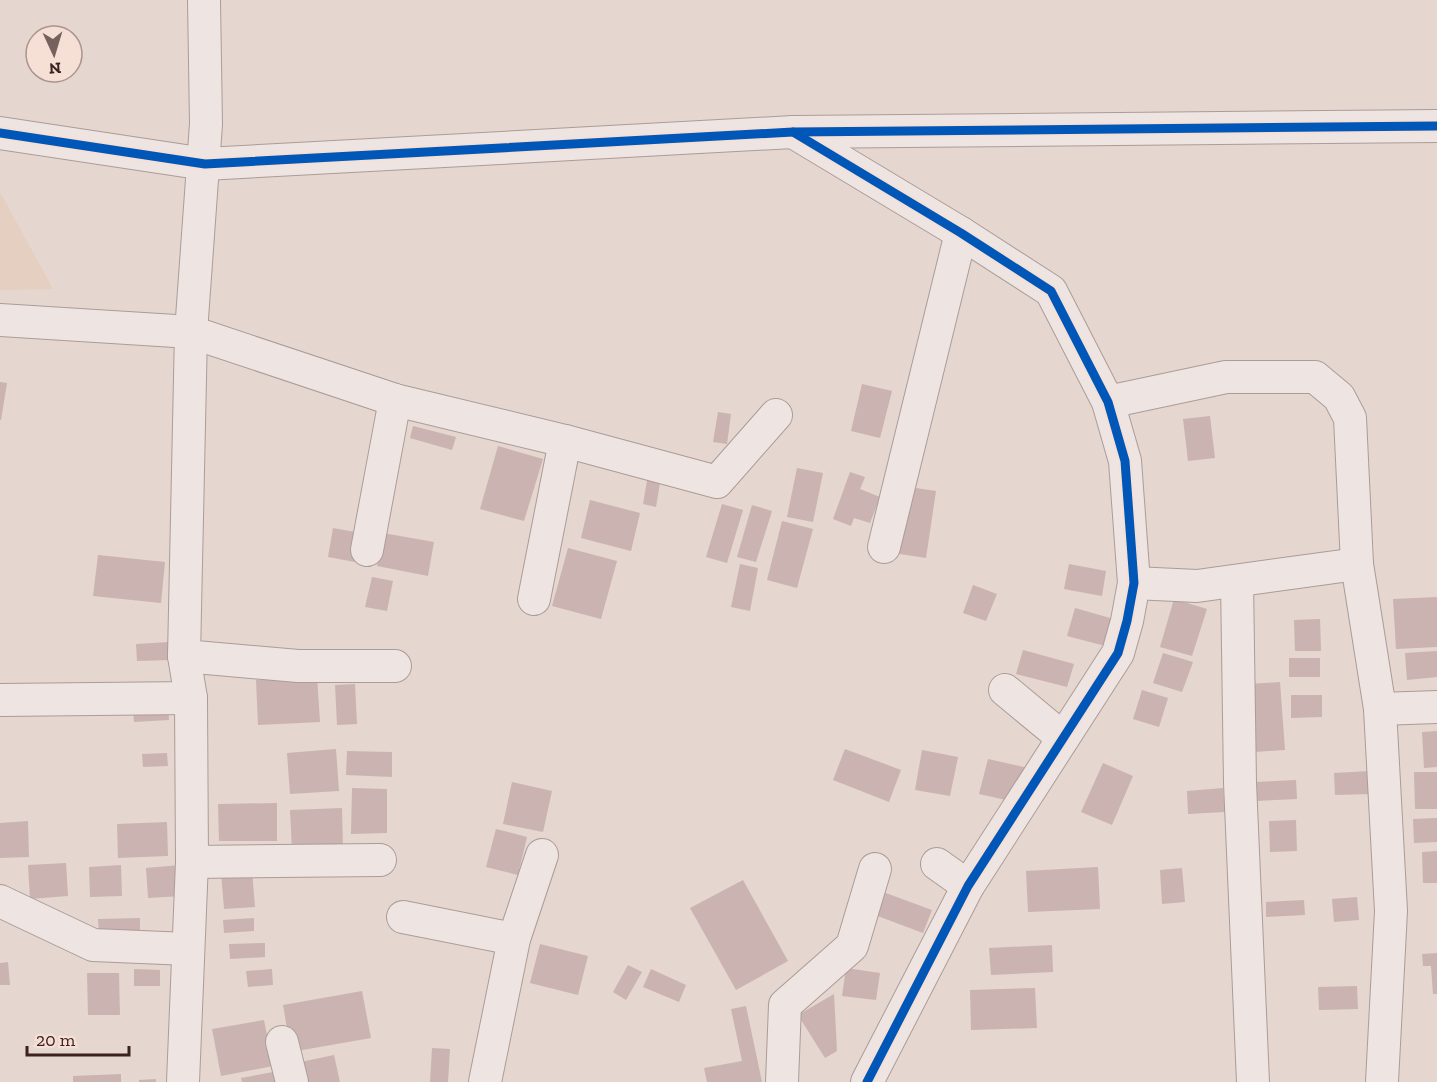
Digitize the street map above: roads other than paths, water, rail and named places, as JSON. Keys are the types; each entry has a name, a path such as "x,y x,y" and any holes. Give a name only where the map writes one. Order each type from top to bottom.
{"street":[{"path":"183,1082 192,862 190,698 184,656 191,332 205,164 204,0"},
{"path":"0,133 205,164 793,132 1437,126"},
{"path":"793,132 1051,291 1108,402 1125,461 1134,583 1118,653 968,886 867,1082"},
{"path":"884,547 960,233"},
{"path":"0,320 191,332 395,400 565,441 717,482 776,414"},
{"path":"1108,402 1226,377 1315,377 1339,397 1350,418 1357,564 1380,709 1391,911 1382,1082"},
{"path":"367,550 395,400"},
{"path":"534,599 565,441"},
{"path":"1134,583 1197,586 1357,564"},
{"path":"1237,581 1240,783 1253,1082"},
{"path":"184,656 298,666 395,666"},
{"path":"1005,690 1063,738"},
{"path":"0,700 190,698"},
{"path":"1380,709 1437,707"},
{"path":"485,1082 514,939 542,855"},
{"path":"192,862 380,860"},
{"path":"936,864 968,886"},
{"path":"782,1082 785,1005 852,946 875,869"},
{"path":"0,901 93,945 188,949"},
{"path":"403,917 514,939"},
{"path":"282,1042 292,1082"}]}
